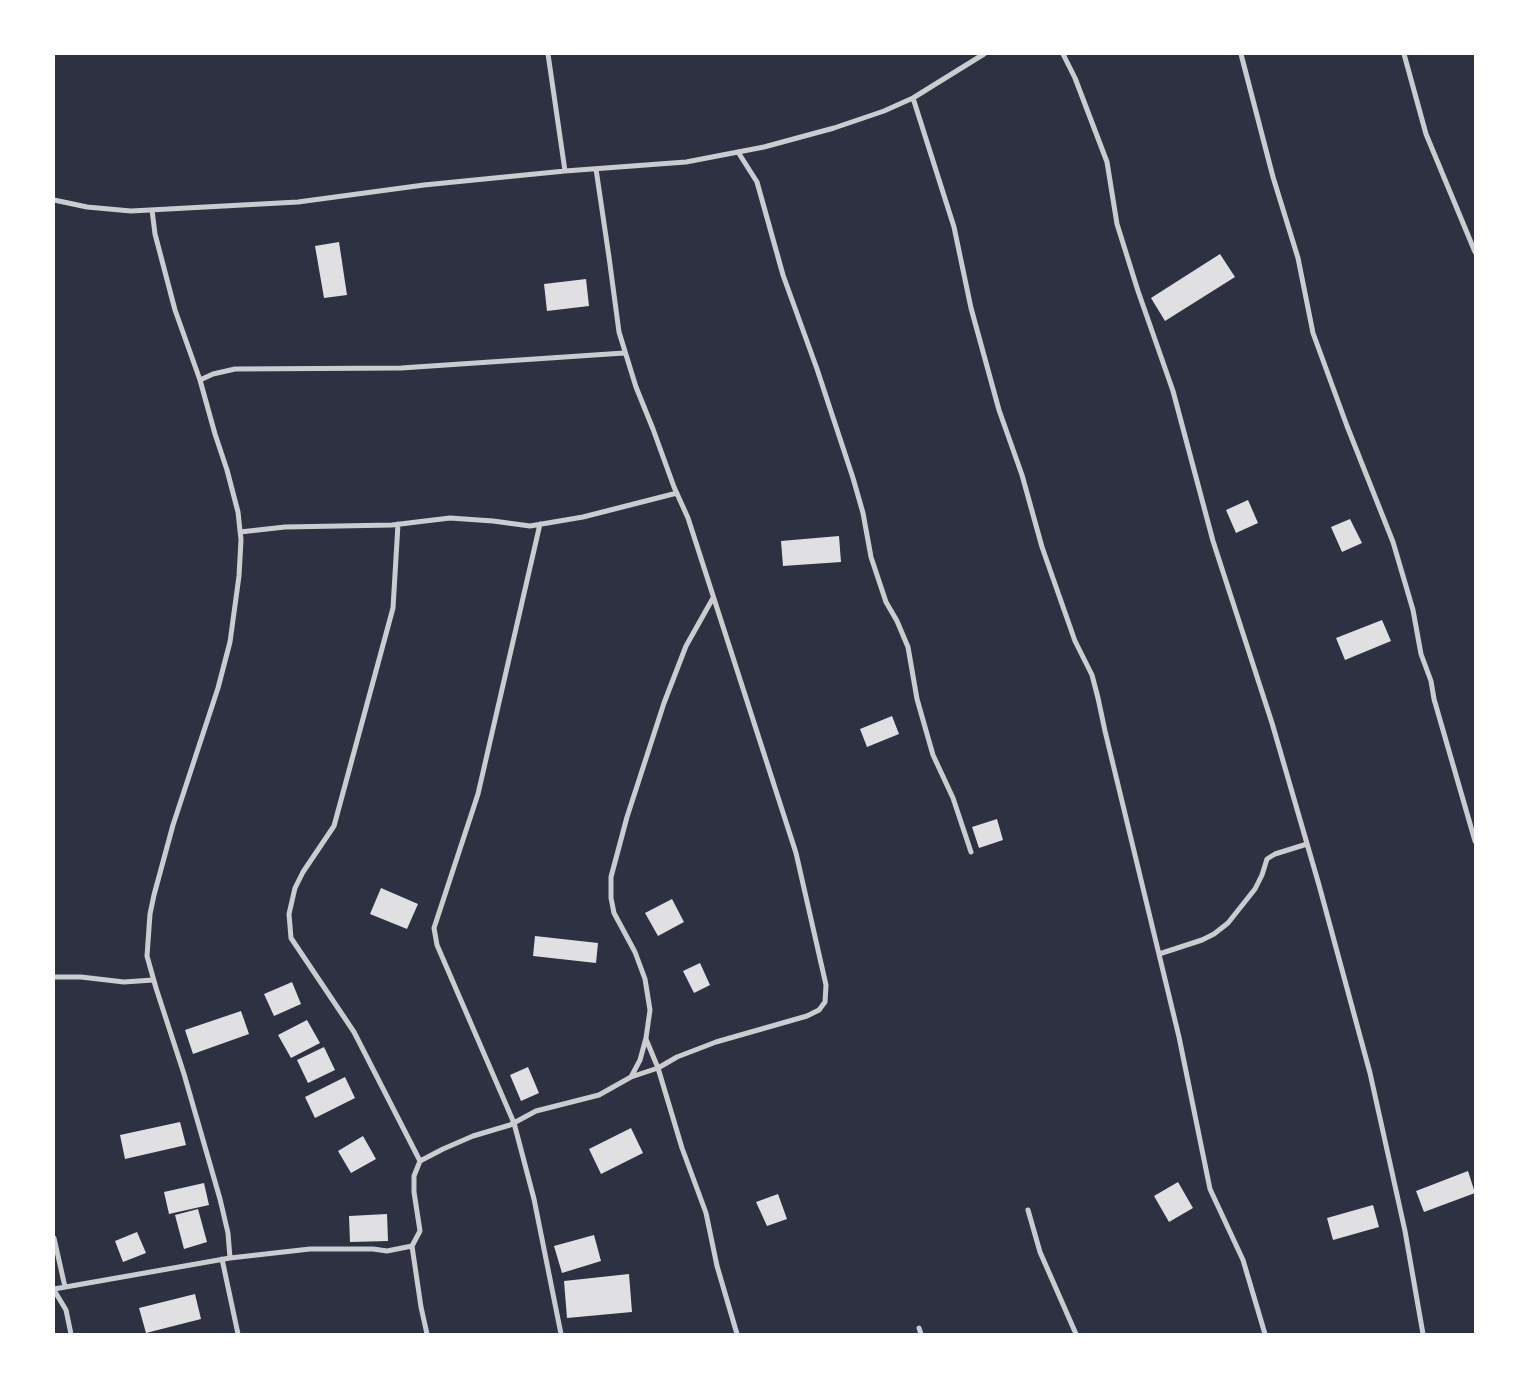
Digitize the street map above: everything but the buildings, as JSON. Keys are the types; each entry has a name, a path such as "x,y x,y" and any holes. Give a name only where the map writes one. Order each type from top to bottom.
{"street":[{"path":"548,54 565,171"},
{"path":"54,200 87,207 131,211 298,202 424,185 565,171 686,162 764,147 834,128 884,111 914,98 984,54"},
{"path":"1062,54 1075,78 1107,162 1117,224 1173,391 1213,541 1263,695 1307,844 1370,1073 1405,1231 1423,1334"},
{"path":"1240,54 1273,177 1298,258 1313,333 1393,542 1413,610 1421,654 1431,681 1434,698 1475,841"},
{"path":"1404,54 1426,134 1475,252"},
{"path":"914,98 954,227 971,308 999,410 1022,475 1042,547 1075,641 1092,675 1179,1037 1210,1189 1243,1260 1265,1334"},
{"path":"738,152 758,182 783,275 817,368 856,487 871,557 886,602 897,621 908,647 917,699 933,755 954,798 971,852"},
{"path":"427,1334 412,1246 420,1231 414,1192 414,1176 420,1161 473,1136 514,1123 536,1111 598,1095 631,1077 658,1068 677,1057 716,1042 807,1016 819,1010 825,1002 826,985 796,854 688,518 624,353 614,306 610,257 596,169"},
{"path":"152,210 155,234 175,310 200,380 227,470 238,512 241,540 239,576 230,642 218,688 173,825 150,914 147,956 184,1074 220,1200 228,1233 230,1258"},
{"path":"200,380 234,368 401,368 624,353"},
{"path":"240,532 285,528 398,524 450,518 530,526 583,517 677,493"},
{"path":"398,524 393,608 334,826 299,880 295,888 289,914 291,938 354,1032 420,1161"},
{"path":"540,524 478,794 434,928 437,945 514,1123 534,1199 561,1334"},
{"path":"631,1077 640,1060 646,1038 650,1010 645,979 634,952 614,913 610,898 611,876 627,817 664,703 686,646 714,598"},
{"path":"1159,954 1202,940 1214,934 1228,923 1254,889 1262,875 1267,859 1275,854 1307,844"},
{"path":"54,977 81,977 124,982 153,980"},
{"path":"646,1038 658,1068 682,1148 706,1213 717,1266 737,1334"},
{"path":"1028,1210 1040,1252 1076,1334"},
{"path":"54,1238 65,1287"},
{"path":"71,1334 66,1310 54,1290 230,1258 310,1249 373,1249 387,1251 412,1246"},
{"path":"222,1259 238,1334"}]}
